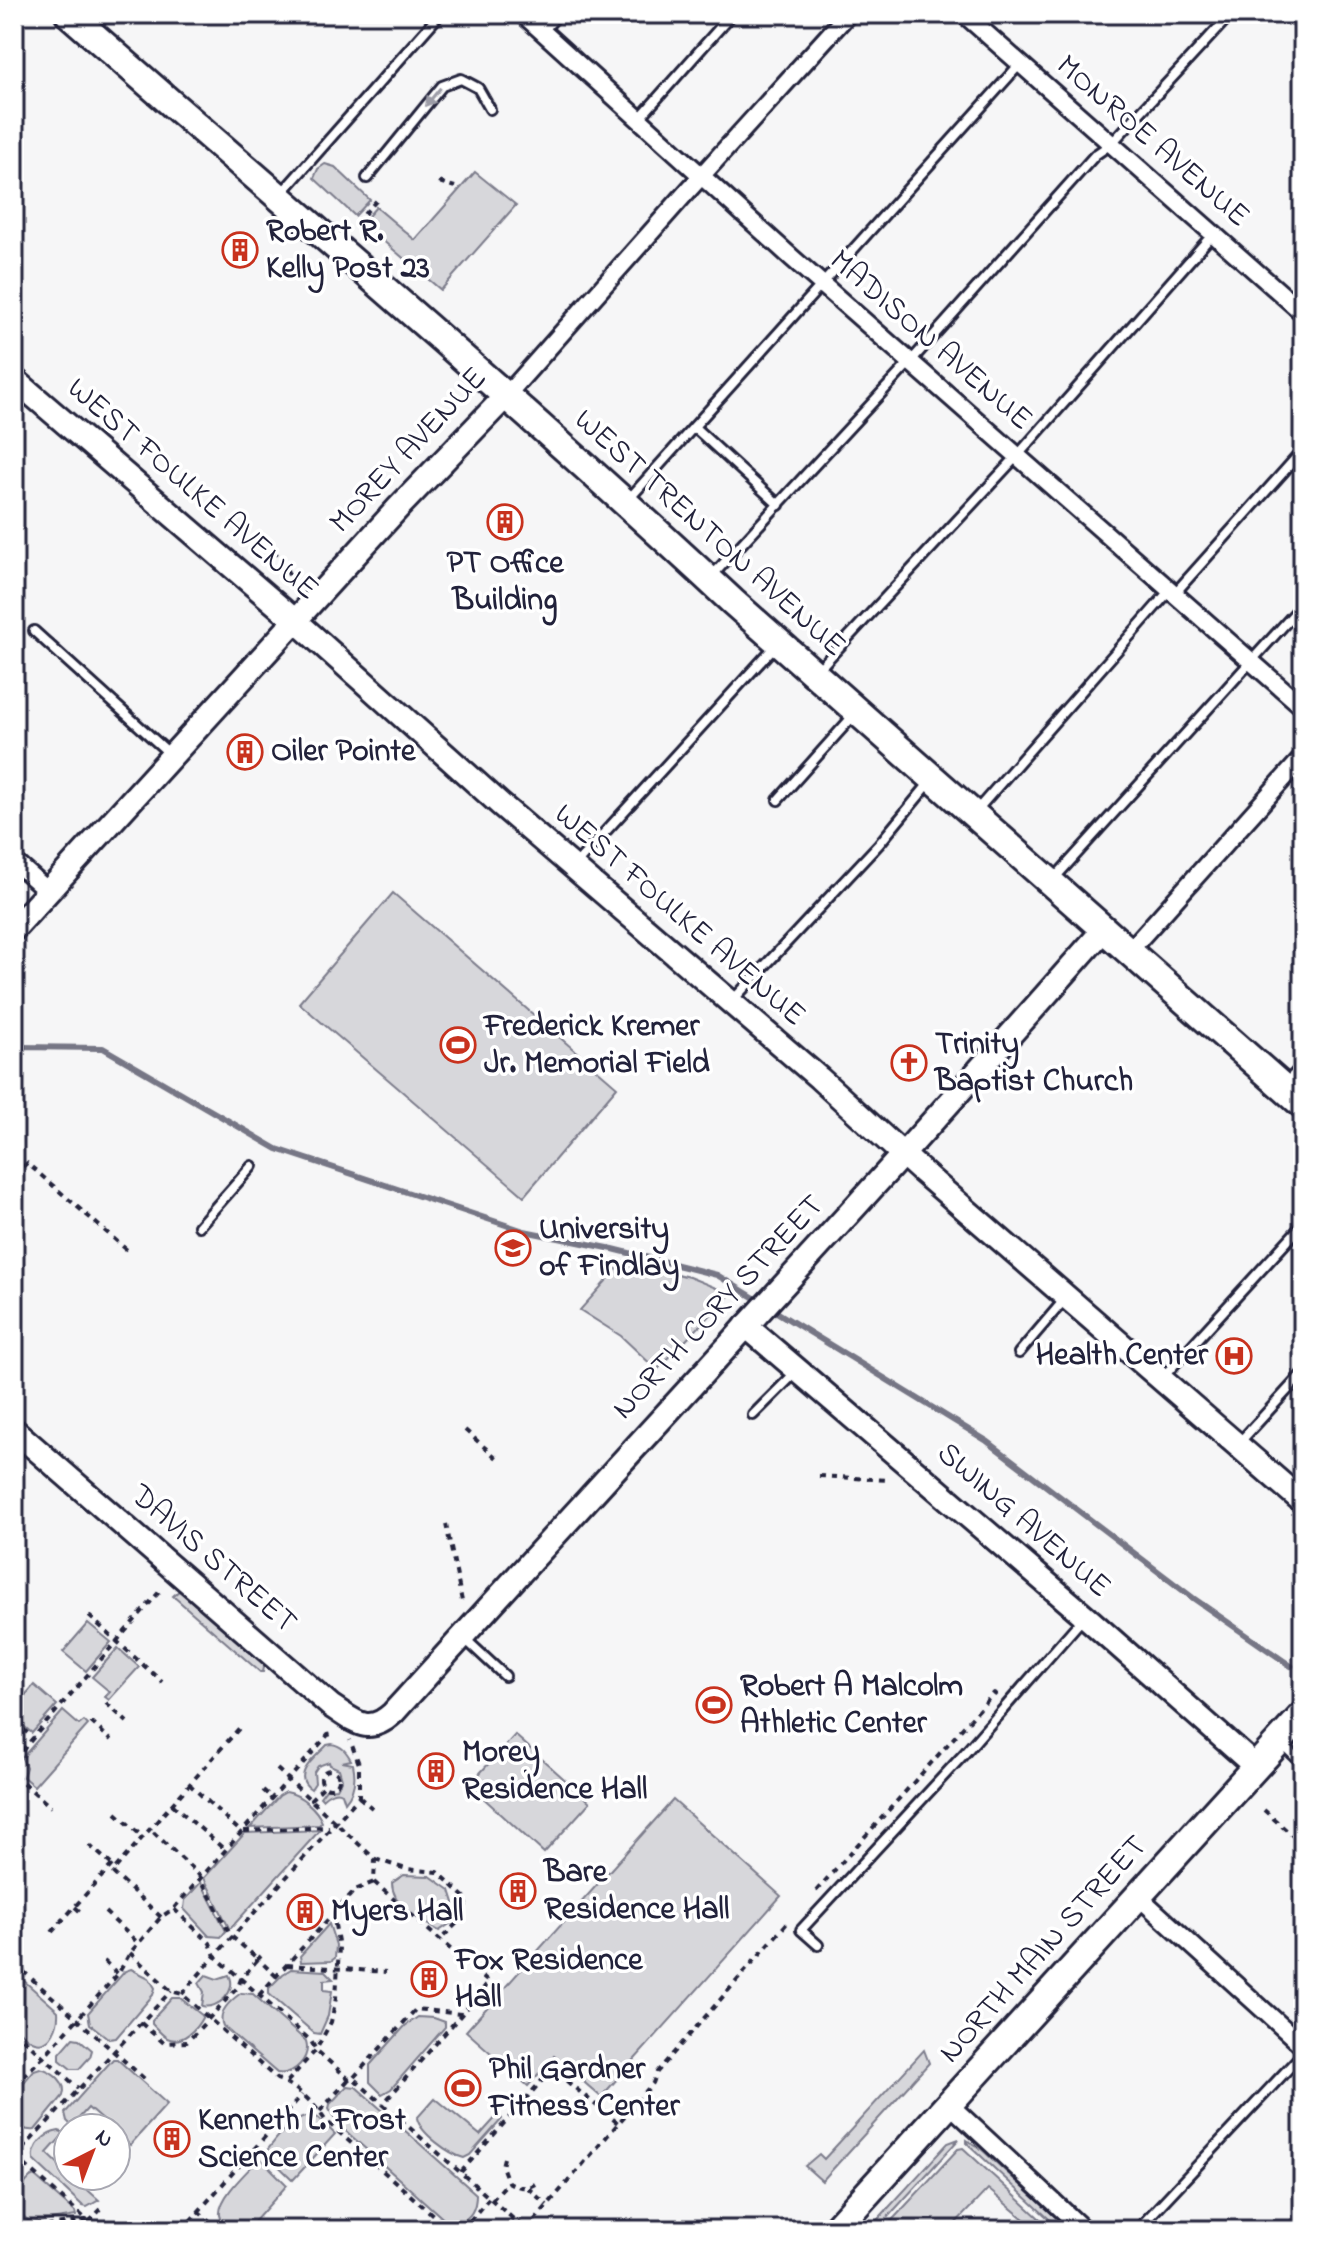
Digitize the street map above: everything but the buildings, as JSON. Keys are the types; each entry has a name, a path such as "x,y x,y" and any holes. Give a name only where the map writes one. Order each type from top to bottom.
{"main road":[{"name":"WEST TRENTON AVENUE","path":"69,14 1303,1105"},
{"name":"NORTH MAIN STREET","path":"834,2230 1303,1715"}],"street":[{"name":"MADISON AVENUE","path":"523,14 823,284 1303,707"},
{"name":"MOREY AVENUE","path":"14,929 398,508 505,397 848,14"},
{"name":"MONROE AVENUE","path":"964,14 1303,313"},
{"name":"WEST FOULKE AVENUE","path":"14,379 295,620 573,867 1303,1502"},
{"path":"1130,950 1303,757"},
{"path":"14,861 48,891"},
{"name":"NORTH CORY STREET","path":"376,1726 393,1713 1105,928"},
{"name":"SWING AVENUE","path":"752,1320 798,1369 1256,1767"},
{"name":"DAVIS STREET","path":"14,1430 331,1706 356,1723 376,1726"},
{"path":"1139,1897 1303,2046"},
{"path":"949,2104 1084,2230"}],"lane":[{"path":"278,198 440,14"},
{"path":"542,32 558,14"},
{"path":"639,119 732,14"},
{"path":"709,580 1095,155 1111,144 1231,14"},
{"path":"625,503 1021,63"},
{"path":"367,178 442,86 461,79 478,88 490,109"},
{"path":"814,674 1018,455 1213,233"},
{"path":"694,427 779,505"},
{"path":"974,814 1303,450"},
{"path":"1051,882 1303,604"},
{"path":"34,631 171,755"},
{"path":"573,867 779,642"},
{"path":"778,800 857,711"},
{"path":"731,1002 879,844 933,778"},
{"path":"1283,1087 1303,1065"},
{"path":"199,1226 252,1166"},
{"path":"1162,1379 1303,1224"},
{"path":"1019,1353 1067,1297"},
{"path":"753,1415 798,1369"},
{"path":"1237,1444 1303,1373"},
{"path":"818,1945 801,1930 1085,1616"},
{"path":"466,1632 505,1676"},
{"path":"1279,1742 1303,1764"},
{"path":"1137,2230 1303,2053"}],"path":[{"path":"439,182 455,187"},
{"path":"356,223 377,200"},
{"path":"255,535 283,560 296,592"},
{"path":"14,1175 27,1163 127,1250"},
{"path":"465,1430 499,1460"},
{"path":"819,1476 889,1480"},
{"path":"446,1524 466,1632"},
{"path":"14,1760 160,1591"},
{"path":"89,1616 162,1682"},
{"path":"816,1891 994,1693 1007,1704"},
{"path":"106,1703 127,1722"},
{"path":"14,1721 33,1738"},
{"path":"91,1722 111,1740"},
{"path":"52,1932 143,1837 242,1725"},
{"path":"14,2085 118,1974 138,1943 161,1917 173,1909 328,1735 346,1731 359,1764 359,1797 182,1994"},
{"path":"277,1769 332,1825 375,1859 406,1869 438,1872 468,1900 458,1922 440,1940"},
{"path":"329,1770 337,1774 336,1785 329,1788 324,1786 321,1781 323,1773 329,1770"},
{"path":"14,1775 51,1807"},
{"path":"189,1784 243,1832 332,1825"},
{"path":"310,1800 324,1786"},
{"path":"263,1790 273,1799"},
{"path":"359,1797 372,1808"},
{"path":"172,1804 225,1850"},
{"path":"1264,1810 1303,1845"},
{"path":"116,1813 143,1837"},
{"path":"150,1829 201,1877 231,1936 277,1977"},
{"path":"89,1845 114,1867"},
{"path":"374,1882 375,1859"},
{"path":"114,1867 112,1872 161,1917"},
{"path":"259,1995 355,1890 374,1882"},
{"path":"374,1882 488,1982 383,2104"},
{"path":"75,1907 83,1914"},
{"path":"173,1909 210,1943 215,1956 311,2041 316,2050 383,2104 526,2230 653,2083 657,2072 797,1913"},
{"path":"105,1912 138,1943"},
{"path":"287,2082 316,2050 331,2022 336,1998 339,1947 333,1914"},
{"path":"130,1953 171,1991 182,1994 211,2018 277,2079 287,2082 320,2111 325,2120 450,2230"},
{"path":"141,2023 164,2043 187,2042 238,1987 259,1958"},
{"path":"104,1961 118,1974"},
{"path":"14,1963 148,2082"},
{"path":"287,1965 386,1972"},
{"path":"97,2229 15,2156 171,1991"},
{"path":"320,2111 416,2009 461,2014"},
{"path":"14,2030 78,2088"},
{"path":"461,2172 552,2069 619,2124"},
{"path":"182,2230 302,2095"},
{"path":"504,2158 502,2166 508,2182 528,2188 535,2184"},
{"path":"462,2230 508,2182"},
{"path":"528,2188 548,2205"},
{"path":"23,2230 88,2221 101,2209"},
{"path":"198,2211 220,2230"},
{"path":"503,2230 513,2218"}],"shaded area":[{"path":"325,164 335,167 370,200 355,216 314,178 318,169"},
{"path":"475,172 516,205 441,290 362,223 376,207 415,240"},
{"name":"Frederick Kremer Jr. Memorial Field","path":"393,893 617,1087 524,1196 299,1003"},
{"path":"624,1261 689,1277 731,1294 657,1370 621,1336 580,1310"},
{"path":"181,1589 265,1663 263,1672 173,1596"},
{"path":"88,1623 111,1642 86,1671 63,1652"},
{"path":"118,1648 139,1667 109,1700 105,1697 110,1692 92,1677"},
{"path":"34,1685 57,1705 32,1733 14,1718 14,1706"},
{"path":"63,1711 79,1725 84,1721 88,1725 34,1786 23,1777 26,1767 22,1758"},
{"path":"515,1735 590,1802 544,1853 469,1785"},
{"path":"327,1745 343,1749 351,1760 342,1762 353,1764 354,1784 345,1802 340,1792 322,1799 320,1797 326,1789 337,1788 342,1779 339,1769 329,1762 318,1766 314,1772 315,1783 311,1789 303,1778 307,1766"},
{"path":"286,1792 307,1803 322,1822 319,1825 250,1828 279,1796"},
{"path":"673,1800 781,1896 601,2097 554,2056 528,2086 466,2031"},
{"path":"320,1830 229,1928 204,1878 245,1833"},
{"path":"404,1875 430,1876 450,1890 456,1909 451,1923 439,1931 402,1906 392,1883"},
{"path":"201,1882 226,1931 221,1937 209,1936 184,1909 185,1900"},
{"path":"329,1924 336,1945 335,1958 331,1961 301,1962 300,1956"},
{"path":"131,1969 149,1978 155,1988 153,1995 116,2038 109,2039 90,2024 88,2013 125,1971"},
{"path":"291,1969 325,1971 333,1979 324,1980 324,1990 332,1991 328,2016 320,2034 314,2033 269,1994 269,1988"},
{"path":"14,1972 58,2011 56,2027 46,2041 32,2041 14,2026"},
{"path":"206,1975 217,1979 229,1975 231,1987 220,2002 202,2006 204,1992 199,1983"},
{"path":"241,1993 253,1994 306,2041 306,2054 295,2069 277,2073 223,2026 223,2012"},
{"path":"172,1998 180,1998 203,2016 193,2030 173,2040 152,2024 152,2020"},
{"path":"418,2017 445,2022 445,2027 391,2089 382,2094 370,2082 370,2065 405,2026"},
{"path":"73,2038 92,2050 79,2069 71,2069 60,2060 60,2053"},
{"path":"924,2050 929,2063 822,2181 805,2166 819,2154 824,2159"},
{"path":"113,2059 117,2059 167,2104 132,2143 132,2112 93,2112 88,2108 84,2112 66,2112"},
{"path":"40,2068 58,2078 64,2091 35,2130 28,2130 14,2121 14,2094 34,2070"},
{"path":"347,2086 356,2087 476,2194 474,2209 466,2219 457,2225 448,2223 338,2124 329,2109 330,2104"},
{"path":"435,2098 480,2135 498,2115 502,2119 464,2158 436,2142 419,2124 417,2118"},
{"path":"310,2116 318,2118 335,2134 293,2180 265,2153 290,2125"},
{"path":"52,2133 52,2147 47,2153 52,2158 52,2177 34,2160 35,2149"},
{"path":"959,2139 876,2230 868,2230 948,2143"},
{"path":"967,2140 979,2147 1062,2223 1064,2230 967,2143"},
{"path":"963,2148 1052,2230 1037,2230 988,2189 949,2230 883,2230 958,2149"},
{"path":"260,2158 287,2185 247,2230 231,2230 220,2215 224,2200"},
{"path":"34,2176 76,2216 31,2223 14,2208 14,2195"},
{"path":"68,2192 90,2192 99,2200 83,2206"}],"waterway":[{"path":"14,1049 103,1048 277,1149 524,1231 717,1275 761,1302"},
{"path":"770,1308 987,1441 1193,1598 1291,1666"}],"place":[{"name":"Robert R. Kelly Post 23","path":"240,250"},
{"name":"PT Office Building","path":"505,522"},
{"name":"Oiler Pointe","path":"245,752"},
{"name":"Frederick Kremer Jr. Memorial Field","path":"458,1045"},
{"name":"Trinity Baptist Church","path":"909,1063"},
{"name":"University of Findlay","path":"513,1248"},
{"name":"Health Center","path":"1234,1356"},
{"name":"Robert A Malcolm Athletic Center","path":"714,1705"},
{"name":"Morey Residence Hall","path":"436,1771"},
{"name":"Bare Residence Hall","path":"518,1891"},
{"name":"Myers Hall","path":"305,1912"},
{"name":"Fox Residence Hall","path":"429,1979"},
{"name":"Phil Gardner Fitness Center","path":"463,2088"},
{"name":"Kenneth L. Frost Science Center","path":"172,2139"}]}
